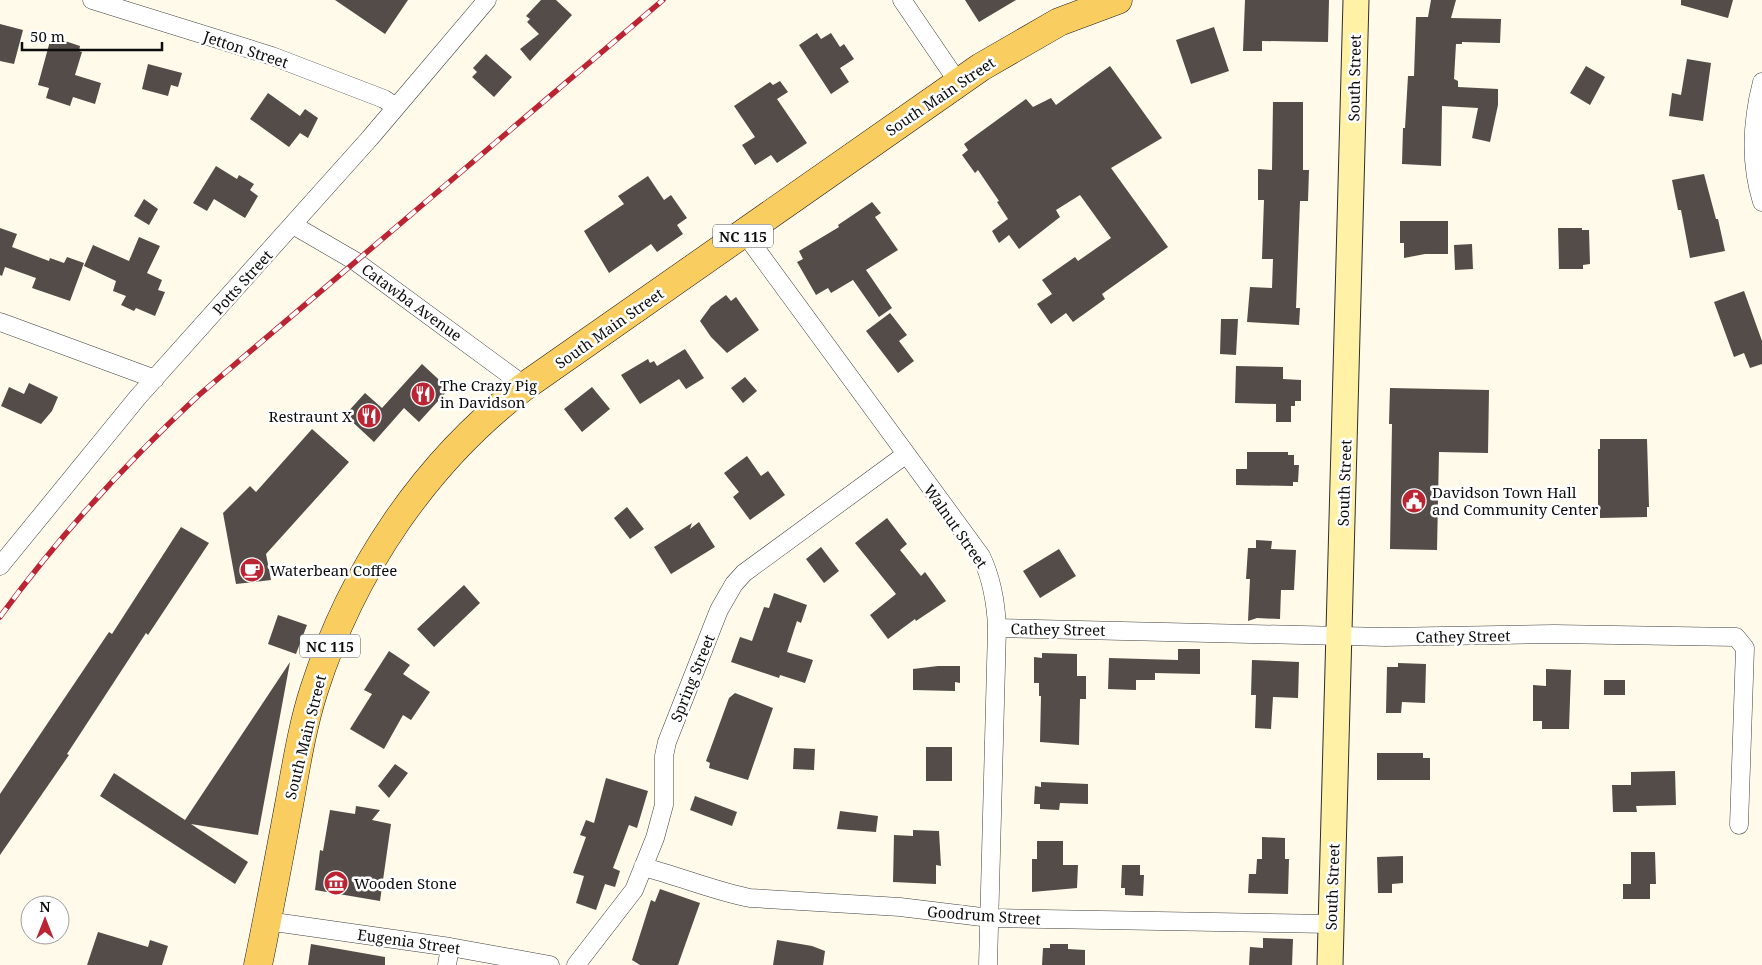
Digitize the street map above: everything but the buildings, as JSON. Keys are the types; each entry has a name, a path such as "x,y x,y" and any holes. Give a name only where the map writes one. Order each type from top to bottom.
{"main road":[{"name":"South Main Street","path":"258,965 299,748 314,691 332,641 358,586 386,536 441,466 498,407 525,386 745,234 958,82 1034,35 1060,22 1118,0"}],"street":[{"name":"Jetton Street","path":"92,0 272,56 384,99 396,107"},
{"name":"Potts Street","path":"0,566 81,465 154,379 396,107 487,0"},
{"path":"902,0 958,82"},
{"name":"South Street","path":"1330,965 1356,0"},
{"path":"1762,82 1754,143 1755,168 1762,202"},
{"name":"Catawba Avenue","path":"293,224 355,261 525,386"},
{"name":"Walnut Street","path":"745,234 905,455 981,556 993,586 997,628 988,965"},
{"path":"0,322 154,379"},
{"name":"Spring Street","path":"576,965 634,890 655,838 664,804 664,756 672,728 692,683 719,610 734,584 744,573 905,455"},
{"name":"Cathey Street","path":"997,628 1339,637 1554,634 1736,637 1745,648 1739,825"},
{"name":"Goodrum Street","path":"643,867 672,874 729,894 750,898 900,907 990,918 1331,924"},
{"name":"Eugenia Street","path":"267,921 450,947 550,965"},
{"path":"447,965 450,947"}],"railway":[{"path":"0,617 22,587 94,501 145,447 199,395 663,0"}],"place":[{"name":"The Crazy Pig in Davidson","path":"423,394"},
{"name":"Restraunt X","path":"369,416"},
{"name":"Davidson Town Hall and Community Center","path":"1414,501"},
{"name":"Waterbean Coffee","path":"252,570"},
{"name":"Wooden Stone","path":"336,883"}]}
